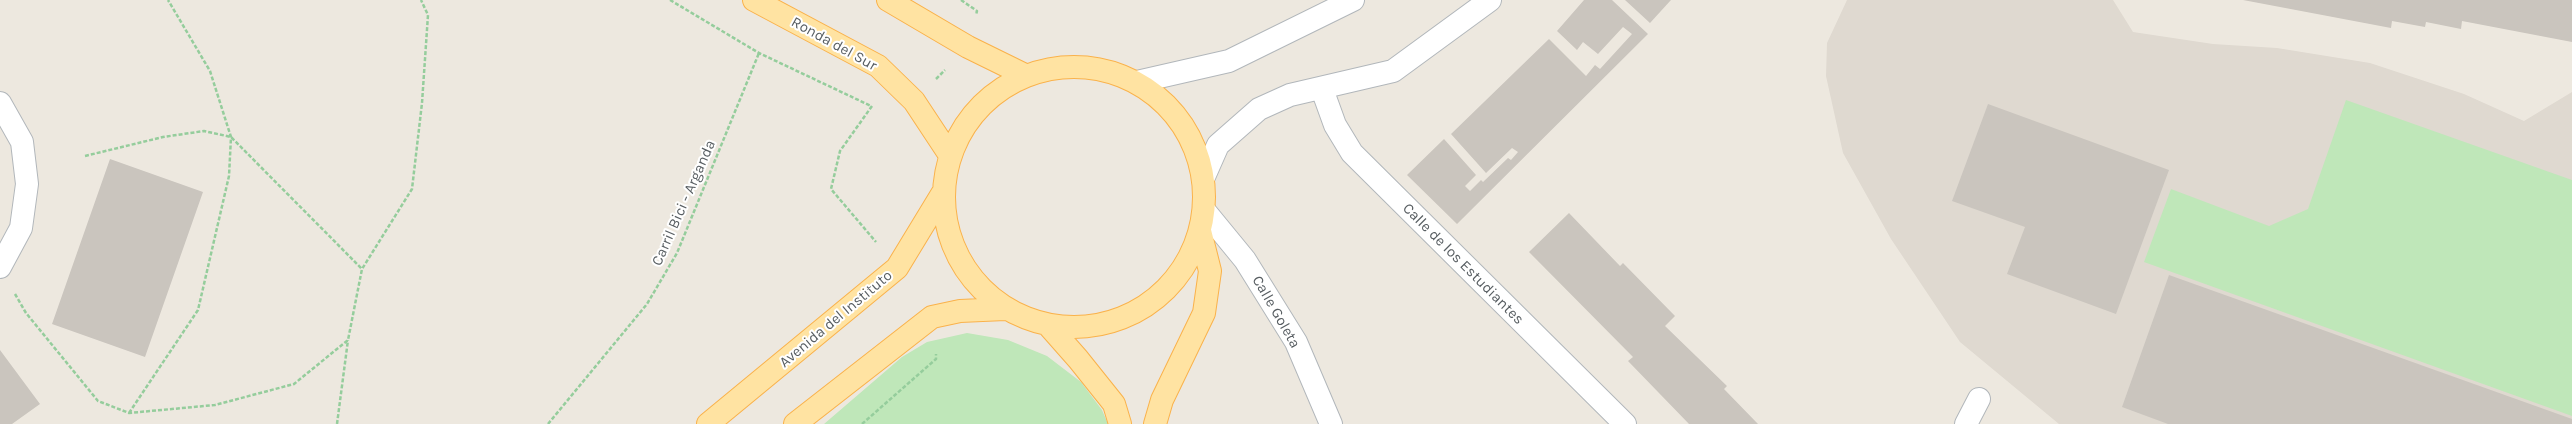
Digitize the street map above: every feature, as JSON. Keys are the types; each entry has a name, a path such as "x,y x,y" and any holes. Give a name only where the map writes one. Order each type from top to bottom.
{"main road":[{"name":"Ronda del Sur","path":"754,0 878,66 914,101 949,154"},
{"path":"888,0 912,6 968,47 1025,75"},
{"path":"1060,66 1091,68 1137,82 1170,108 1191,139 1204,179 1204,210 1200,231 1180,275 1146,306 1102,325 1048,325 1005,309 971,279 949,237 942,194 949,154 964,124 990,95 1025,75 1060,66"},
{"name":"Avenida del Instituto","path":"708,424 897,268 942,194"},
{"path":"1155,424 1162,400 1204,313 1210,271 1200,231"},
{"path":"795,424 932,317 960,311 1005,309"},
{"path":"1048,325 1078,359 1114,404 1120,424"}],"street":[{"path":"1137,82 1229,61 1353,0"},
{"path":"1204,179 1218,145 1259,109 1290,95 1322,90 1393,71 1490,0"},
{"name":"Calle de los Estudiantes","path":"1322,90 1335,125 1352,153 1625,424"},
{"path":"0,103 22,142 27,184 21,228 0,267"},
{"name":"Calle Goleta","path":"1204,210 1245,260 1296,342 1331,424"},
{"path":"1966,424 1980,399"}],"path":[{"path":"129,413 198,310 229,176 231,137 210,71 168,0"},
{"path":"337,424 348,340 362,269 412,189 422,103 428,15 421,0"},
{"path":"961,0 977,11"},
{"name":"Carril Bici - Arganda","path":"548,424 647,304 677,253 759,54"},
{"path":"85,156 163,137 204,131 231,137 362,269"},
{"path":"11,288 26,313 98,401 129,413 216,405 294,384 348,340"}],"shaded area":[{"path":"1847,0 2113,0 2133,32 2213,44 2277,48 2370,63 2464,94 2524,121 2572,92 2572,424 2059,424 1960,342 1891,239 1843,153 1826,76 1827,43"}],"green space":[{"path":"2346,100 2572,180 2572,416 2144,262 2171,189 2269,226 2308,209"},
{"path":"967,333 1008,340 1047,356 1081,382 1102,410 1108,424 824,424 902,357 927,342"}],"building":[{"path":"1584,0 1612,0 1648,34 1457,224 1407,175 1444,139 1476,175 1465,186 1470,191 1481,180 1483,182 1508,158 1511,160 1518,152 1512,148 1486,173 1451,134 1549,39 1586,76 1595,65 1600,69 1632,34 1623,27 1598,54 1583,42 1577,50 1557,31"},
{"path":"1625,0 1671,0 1650,23"},
{"path":"2243,0 2572,0 2572,42 2462,21 2461,29 2426,22 2425,27 2392,21 2391,28"},
{"path":"1988,104 2169,170 2116,314 2007,274 2025,227 1952,201"},
{"path":"110,159 203,192 145,357 52,324"},
{"path":"1569,213 1620,266 1623,263 1675,316 1665,326 1727,386 1724,389 1758,424 1689,424 1628,361 1633,357 1529,252"},
{"path":"2169,275 2572,419 2572,424 2168,424 2122,407"},
{"path":"0,350 40,404 12,424 0,424"}]}
